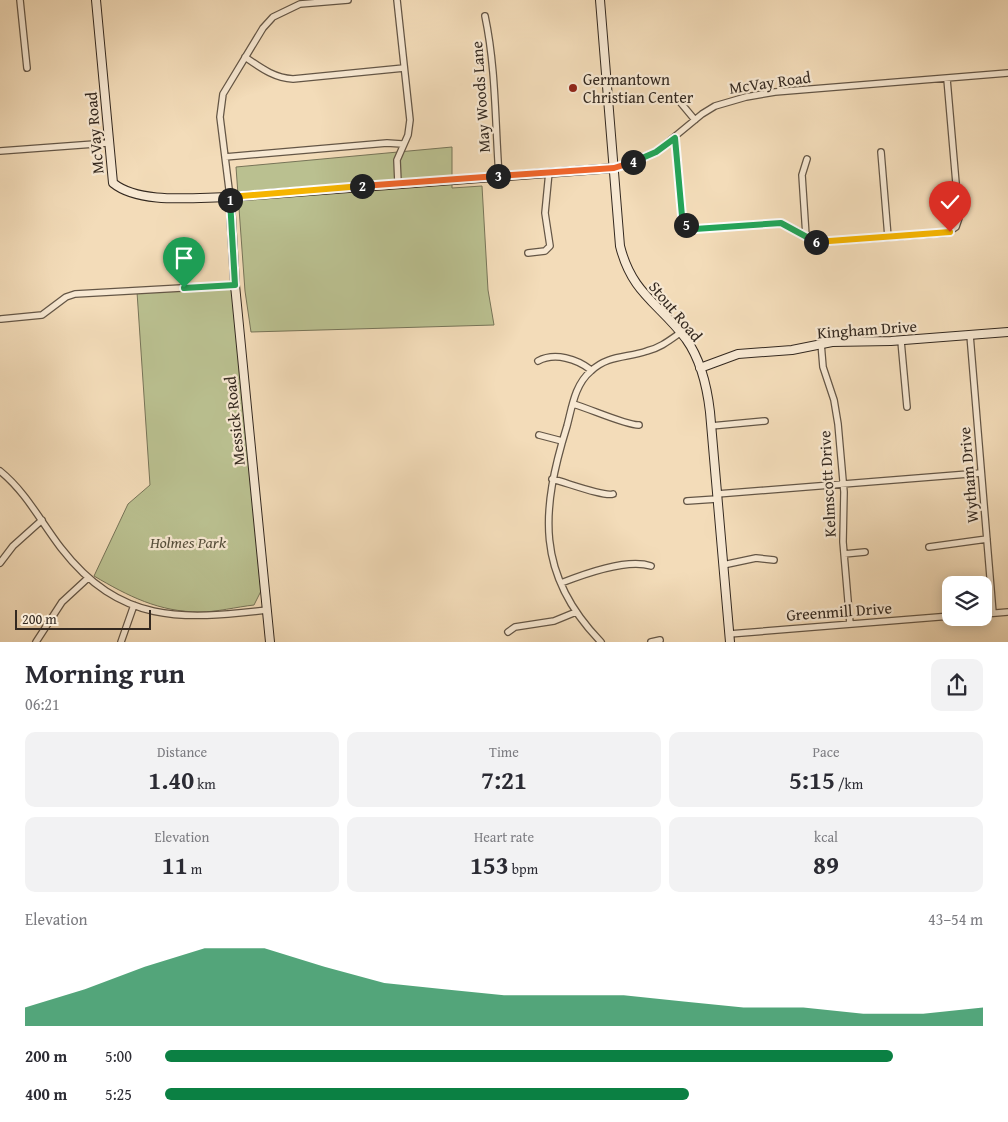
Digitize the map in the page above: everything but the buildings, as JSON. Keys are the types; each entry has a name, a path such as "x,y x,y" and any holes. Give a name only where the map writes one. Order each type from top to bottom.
{"street":[{"path":"20,0 27,68"},
{"name":"McVay Road","path":"96,0 112,183 122,190 170,198 230,197 614,168 649,156 715,106 755,95 1008,74"},
{"path":"230,197 220,107 226,90 245,57 273,17 300,4 348,0"},
{"path":"397,0 410,120 408,135 402,144 397,160 398,184"},
{"name":"Stout Road","path":"600,0 619,236 626,266 642,294 690,346 707,388 729,638"},
{"name":"May Woods Lane","path":"485,16 492,50 500,176"},
{"path":"245,57 269,73 280,78 293,79 404,68"},
{"path":"675,138 682,216 688,227 695,229 781,223 820,242 945,233 956,227 959,213 947,79"},
{"path":"680,102 695,120"},
{"path":"0,151 108,143"},
{"path":"225,158 387,143 402,144"},
{"path":"881,152 888,237"},
{"path":"806,236 802,175 807,160"},
{"path":"528,253 544,252 550,246 545,213 549,172"},
{"name":"Messick Road","path":"230,197 235,285 270,642"},
{"path":"1,319 42,315 66,297 75,294 235,285"},
{"name":"Kingham Drive","path":"700,368 738,354 792,350 820,343 855,340 901,341 1008,332"},
{"path":"601,642 576,612 560,583 550,548 548,528 548,505 552,479 573,404 582,380 591,370 612,358 650,351 680,333"},
{"name":"Wytham Drive","path":"970,335 993,613"},
{"path":"901,341 907,407"},
{"name":"Kelmscott Drive","path":"820,343 823,367 837,416 843,485 844,554 850,624"},
{"path":"538,361 546,357 556,356 581,363 591,370"},
{"path":"573,404 599,411 628,424 639,425"},
{"path":"711,426 765,421"},
{"path":"539,435 562,441"},
{"path":"0,471 16,486 63,550 88,578 104,590 134,605 167,614 192,617 267,610"},
{"path":"688,501 843,485 981,474"},
{"path":"552,479 605,495 613,494"},
{"path":"0,563 16,542 42,520"},
{"path":"929,547 987,539"},
{"path":"844,554 865,552"},
{"path":"723,564 756,558 774,560"},
{"path":"560,583 604,569 641,563 651,566"},
{"path":"36,642 58,608 88,578"},
{"path":"121,642 134,605"},
{"path":"508,632 514,628 554,621 576,612"},
{"path":"993,613 1008,612"},
{"name":"Greenmill Drive","path":"729,638 850,624 942,617"},
{"path":"651,642 660,640"}],"green space":[{"path":"452,147 452,188 482,186 488,290 494,325 251,332 245,291 236,167"},
{"name":"Holmes Park","path":"229,289 233,293 261,591 254,605 206,612 171,609 144,602 94,576 128,504 150,485 137,292"}],"place":[{"name":"Germantown Christian Center","path":"573,88"}],"route":[{"path":"184,288 235,285 230,197 614,168 649,156 675,138 682,216 685,224 692,229 781,223 815,242 950,232"}]}
